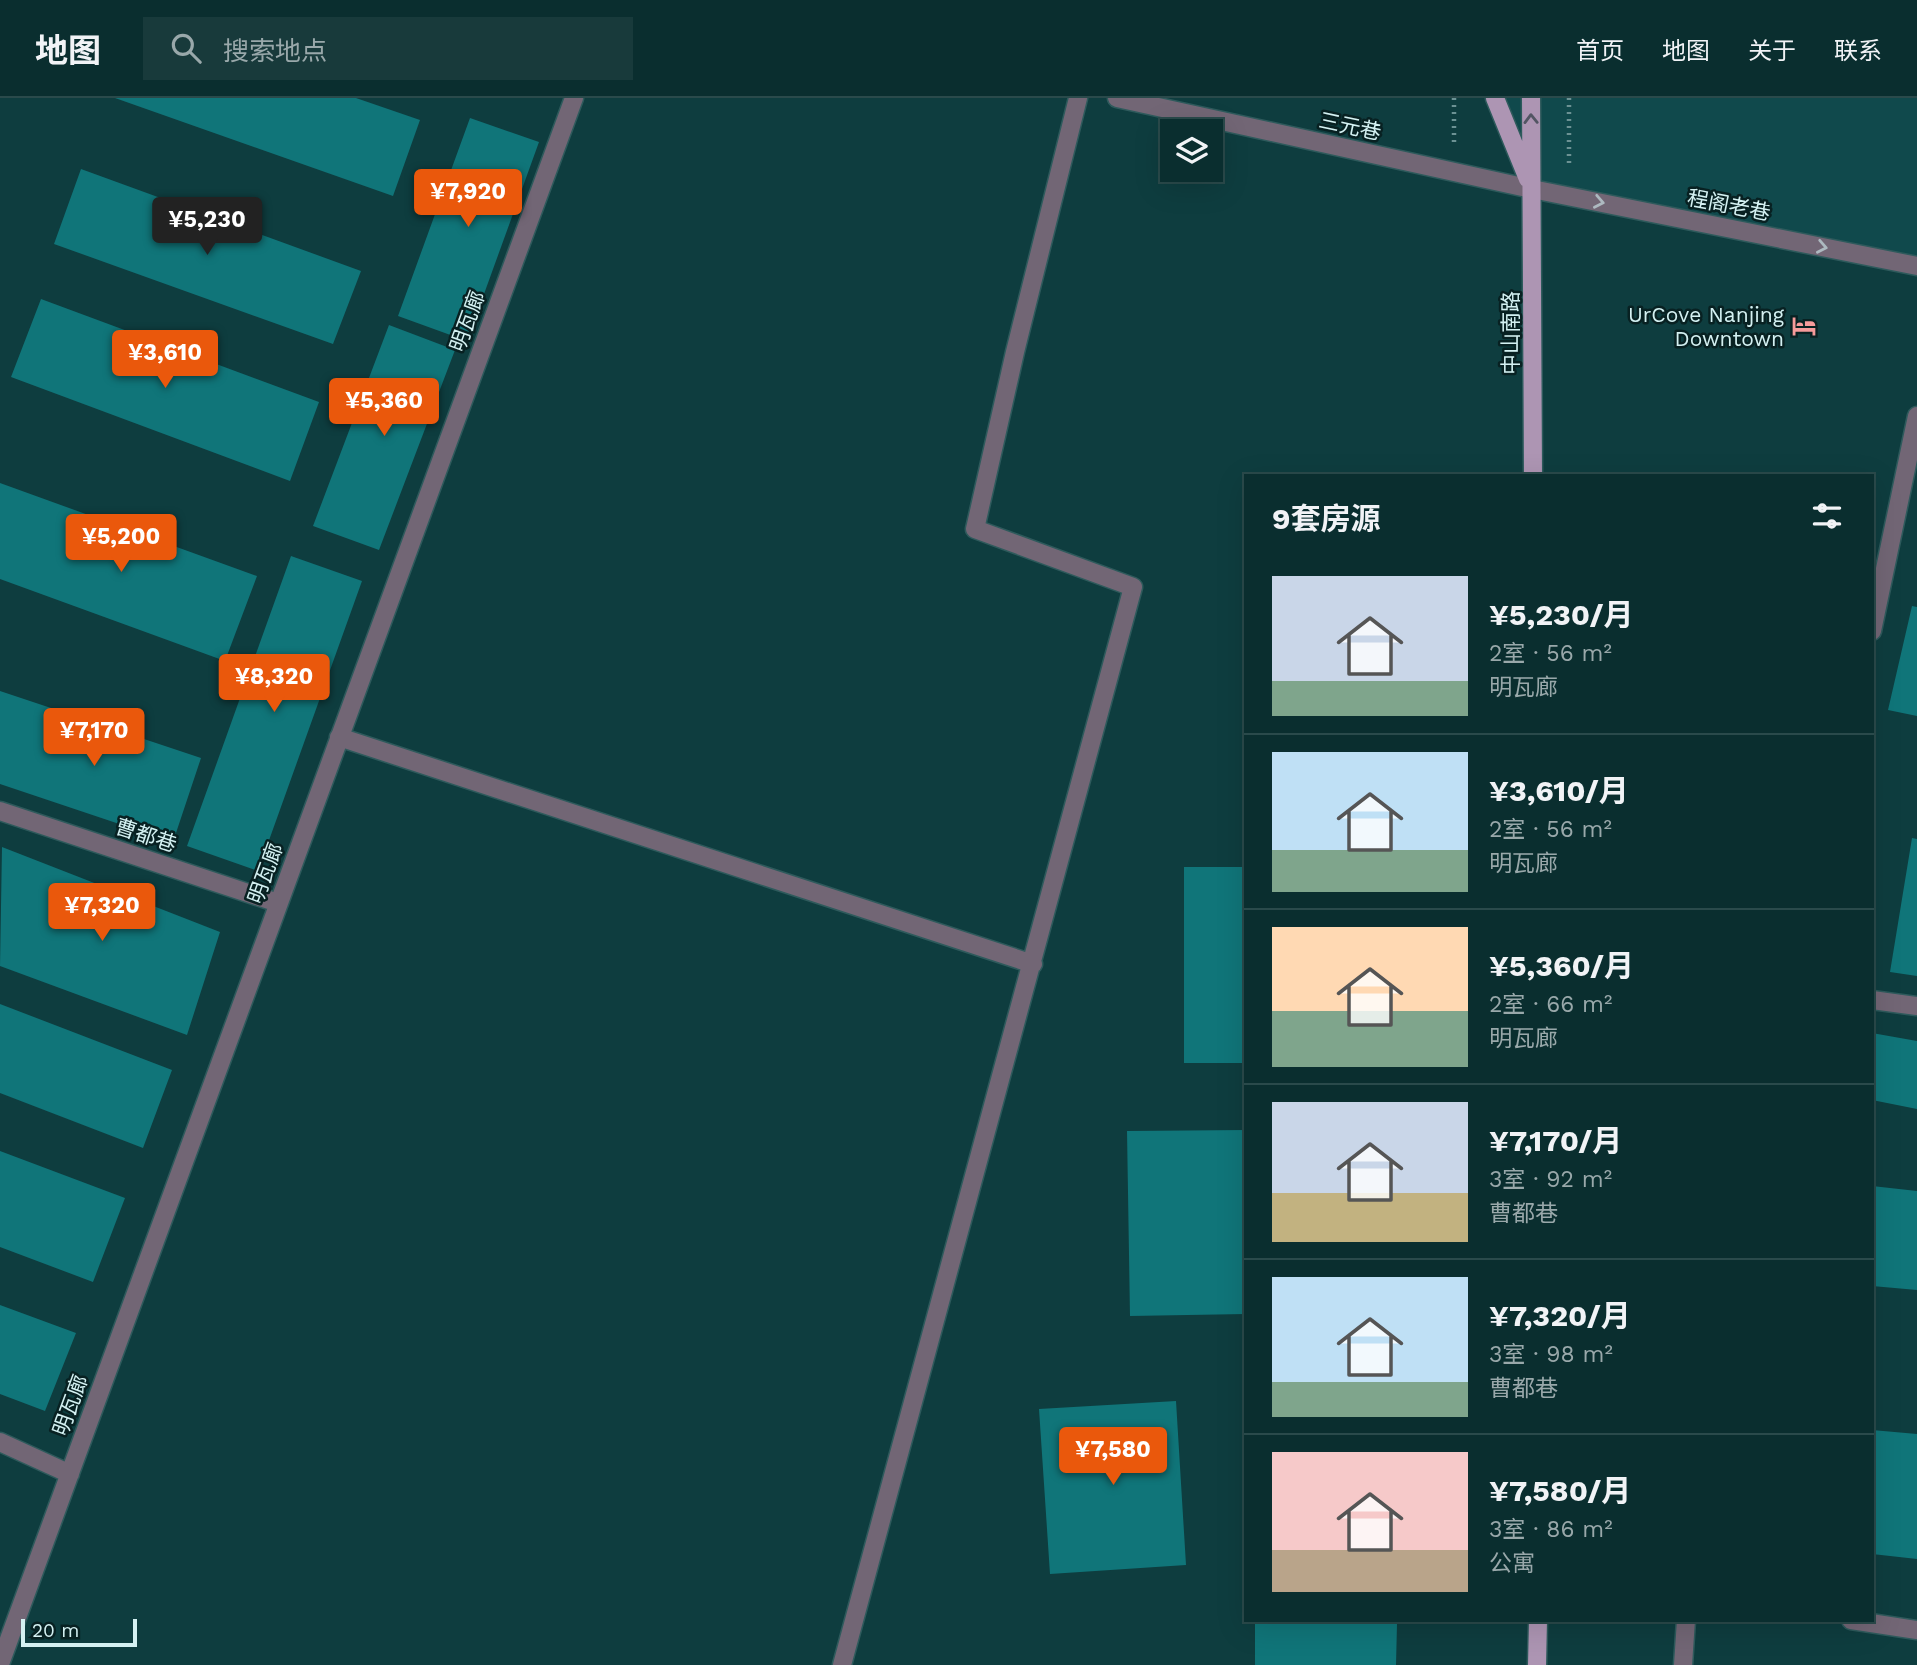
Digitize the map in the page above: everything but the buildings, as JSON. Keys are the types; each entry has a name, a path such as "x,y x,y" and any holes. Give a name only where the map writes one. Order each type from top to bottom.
{"main road":[{"name":"中山南路","path":"1495,98 1532,189"},
{"name":"中山南路","path":"1531,98 1533,474"},
{"path":"1537,1665 1538,1622"}],"street":[{"name":"明瓦廊","path":"0,1664 574,98"},
{"path":"842,1665 1133,587 975,530 1015,352 1078,98"},
{"name":"三元巷","path":"1116,98 1532,189"},
{"name":"程阁老巷","path":"1532,189 1917,266"},
{"path":"1874,621 1917,416"},
{"path":"339,737 1033,964"},
{"name":"曹都巷","path":"0,811 278,903"},
{"path":"1874,1000 1917,1006"},
{"path":"0,1442 69,1474"},
{"path":"1683,1665 1686,1622"},
{"path":"1864,1622 1917,1630"}],"path":[{"path":"1454,98 1455,172"},
{"path":"1569,98 1569,196"}],"shaded area":[{"path":"1495,98 1917,98 1917,266 1532,189"}],"place":[{"name":"UrCove Nanjing Downtown","path":"1804,326"}]}
